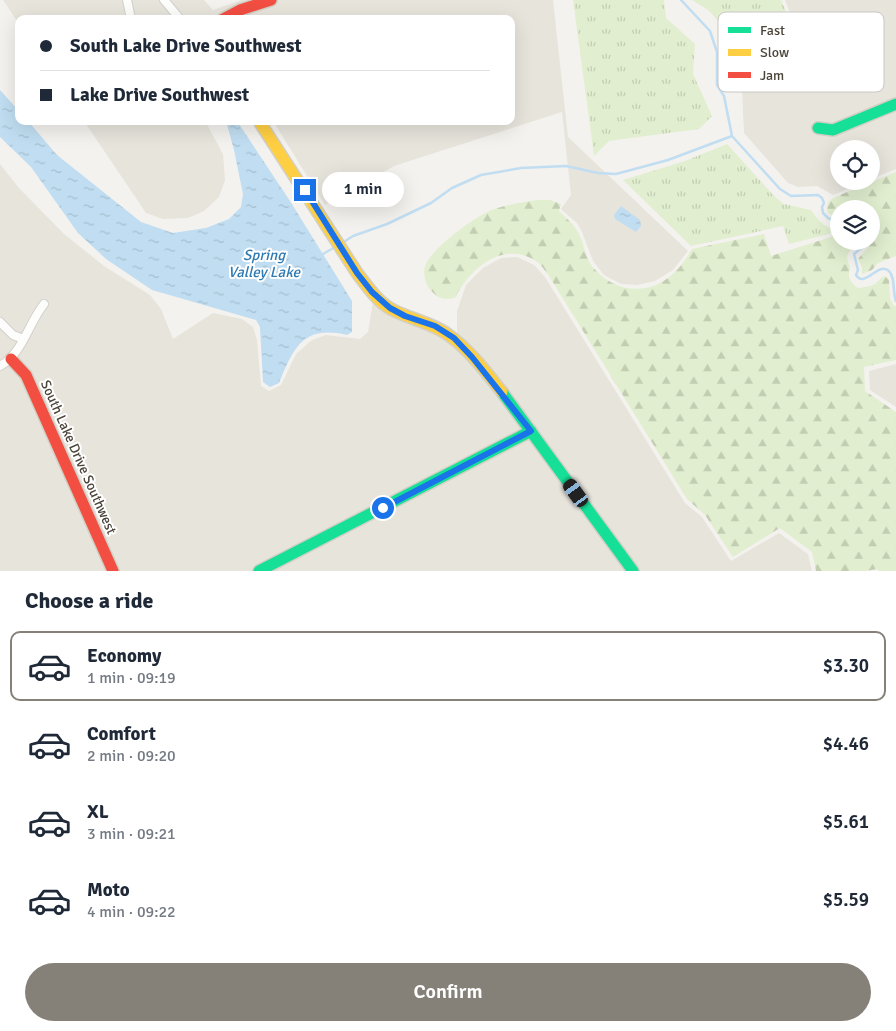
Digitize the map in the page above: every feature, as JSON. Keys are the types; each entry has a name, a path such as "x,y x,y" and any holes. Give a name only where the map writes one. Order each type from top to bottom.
{"street":[{"path":"127,0 130,15"},
{"path":"164,0 177,15"},
{"path":"231,15 271,0"},
{"path":"818,128 832,130 896,104"},
{"path":"262,125 357,273 372,292 390,308 405,316 435,326 454,338 472,357 531,431 633,571"},
{"path":"0,366 11,359 18,351 32,321 44,304"},
{"path":"0,322 13,335 23,339"},
{"name":"South Lake Drive Southwest","path":"11,359 26,375 113,571"},
{"path":"259,571 531,431"}],"shaded area":[{"path":"3,0 204,0 213,10 241,0 553,0 568,137 688,251 673,270 655,281 637,285 621,284 604,275 593,261 577,223 561,209 571,195 562,112 394,166 325,205 275,125 515,125 515,15 15,15 15,18"},
{"path":"785,0 896,0 896,169 880,175 880,140 830,140 830,190 845,190 833,195 817,186 798,187 788,183 744,133 742,92 884,92 884,12 790,12"},
{"path":"87,125 207,125 223,154 225,180 219,197 204,211 188,218 163,219 146,213"},
{"path":"0,164 19,188 64,234 104,266 150,295 161,309 173,339 213,313 242,319 253,327 257,340 261,386 269,391 281,385 296,354 312,340 326,335 360,339 368,332 373,301 379,295 398,306 437,320 449,326 457,333 457,311 466,285 483,268 501,258 517,257 534,265 545,277 685,503 702,517 731,561 779,533 808,554 812,571 0,571"},
{"path":"896,364 896,407 870,390 869,371"}],"green space":[{"path":"573,0 664,0 666,18 695,44 693,74 712,116 699,129 609,141 594,156"},
{"path":"692,0 781,0 786,12 718,12 718,22 709,11"},
{"path":"727,144 775,197 784,204 811,210 821,222 830,228 830,233 789,244 783,226 691,246 623,180 685,161"},
{"path":"896,172 896,256 878,263 872,270 862,274 862,267 858,259 866,250 880,250 880,200 831,200 852,190 880,190 880,179"},
{"path":"550,200 561,204 559,211 577,231 592,266 611,282 622,287 633,289 655,285 678,269 692,249 764,234 771,256 830,237 830,250 851,250 847,258 850,267 849,274 853,284 858,288 873,285 885,276 889,280 890,299 894,306 896,306 896,360 864,367 865,391 896,412 896,571 879,571 877,569 866,571 816,571 812,552 780,528 733,557 705,515 687,499 549,276 536,261 524,255 500,256 489,260 469,277 455,298 440,298 435,294 426,283 424,271 425,266 435,251 453,235 489,211 514,204"},
{"path":"830,201 830,214 827,208"}],"water":[{"name":"Spring Valley Lake","path":"0,90 15,107 15,125 31,125 57,155 141,222 173,233 206,228 229,219 241,207 243,194 227,125 240,125 290,201 352,301 352,332 347,335 320,333 310,336 296,349 279,383 270,387 263,382 260,327 256,320 152,290 106,259 78,233 31,167 0,137"},
{"path":"621,206 640,220 641,226 636,232 615,219 614,215"}],"waterway":[{"path":"681,0 710,31 717,52 718,87"},
{"path":"721,92 724,96 732,136 780,189 791,196 818,195 822,198 824,203 822,207 823,213 830,219"},
{"path":"342,243 353,236 387,224 431,203 452,188 481,175 521,168 566,166 598,173 616,174 668,160 732,136"},
{"path":"322,257 323,254 335,247"},
{"path":"859,250 854,254 858,270 856,275 863,279 880,269 889,271 896,301"}],"traffic: fast":[{"path":"818,128 833,130 896,104"},
{"path":"502,392 633,571"},
{"path":"259,571 531,431"}],"traffic: slow":[{"path":"262,125 357,273 381,302 391,309 434,326 455,340 502,392"}],"traffic: jam":[{"path":"231,15 271,0"},
{"path":"11,359 26,375 113,571"}],"route":[{"path":"305,190 357,273 379,300 405,316 435,326 454,338 472,357 531,431 383,508"}]}
